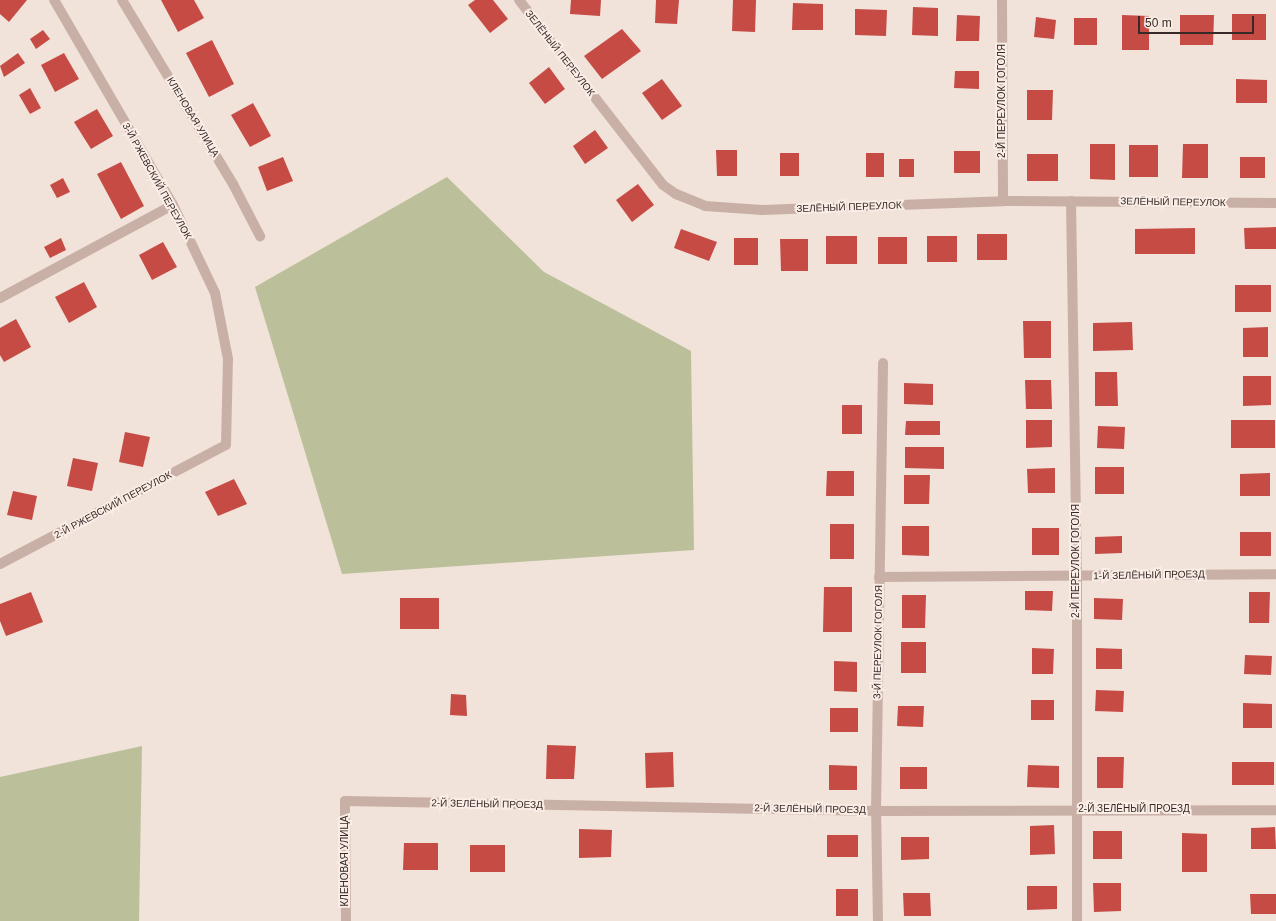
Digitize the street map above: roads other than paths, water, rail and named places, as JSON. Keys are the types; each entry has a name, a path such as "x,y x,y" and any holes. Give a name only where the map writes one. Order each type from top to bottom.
{"street":[{"name":"3-Й РЖЕВСКИЙ ПЕРЕУЛОК","path":"54,0 173,205 215,293 228,359 226,445"},
{"name":"КЛЕНОВАЯ УЛИЦА","path":"122,0 233,184 260,236"},
{"name":"ЗЕЛЁНЫЙ ПЕРЕУЛОК","path":"519,0 663,185 690,202 721,208 762,210 1003,201 1276,203"},
{"name":"2-Й ПЕРЕУЛОК ГОГОЛЯ","path":"1002,0 1003,201"},
{"name":"2-Й ПЕРЕУЛОК ГОГОЛЯ","path":"1071,201 1077,576 1077,921"},
{"path":"0,298 173,205"},
{"name":"3-Й ПЕРЕУЛОК ГОГОЛЯ","path":"878,921 876,811 883,363"},
{"name":"2-Й РЖЕВСКИЙ ПЕРЕУЛОК","path":"0,564 226,445"},
{"name":"1-Й ЗЕЛЁНЫЙ ПРОЕЗД","path":"879,577 1276,574"},
{"name":"КЛЕНОВАЯ УЛИЦА","path":"345,801 346,921"},
{"name":"2-Й ЗЕЛЁНЫЙ ПРОЕЗД","path":"345,801 876,811 1076,809 1276,810"}]}
